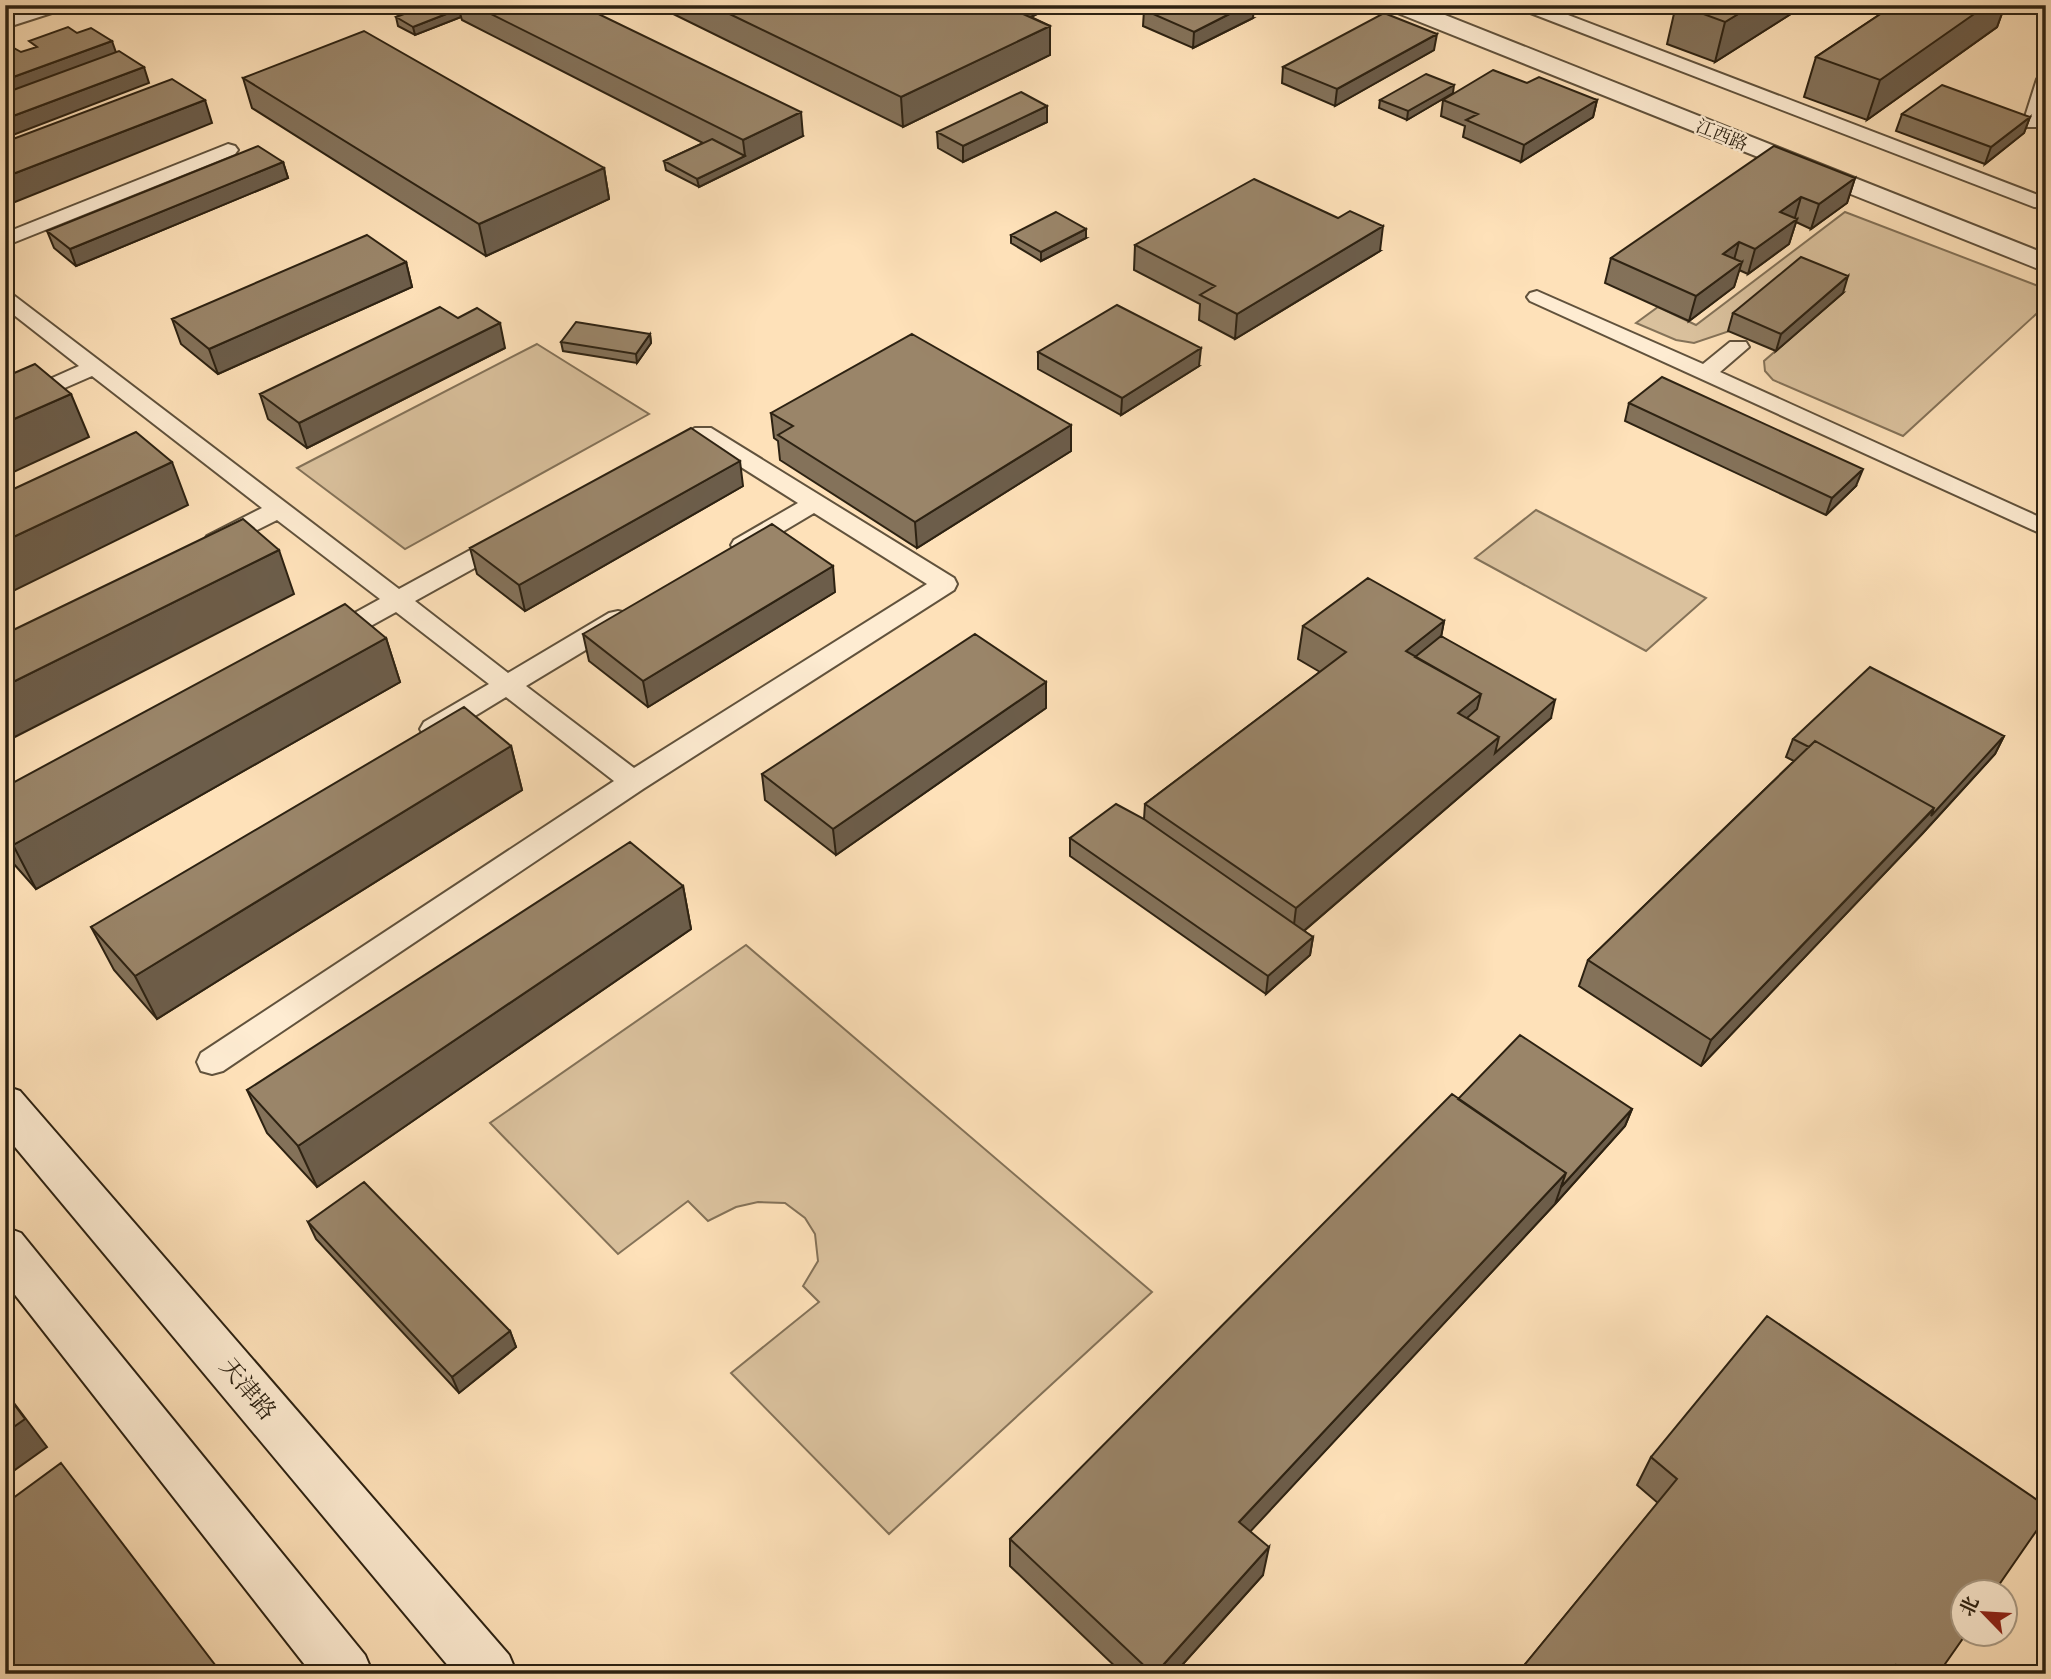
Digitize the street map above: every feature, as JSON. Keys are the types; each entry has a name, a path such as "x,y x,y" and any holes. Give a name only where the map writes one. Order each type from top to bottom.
{"main road":[{"path":"5,21 52,5"},
{"name":"江西路","path":"1398,5 2046,264"},
{"name":"天津路","path":"5,1104 490,1674"},
{"path":"5,1247 346,1674"}],"lane":[{"path":"1526,5 2041,203"},
{"path":"2032,123 2046,79"},
{"path":"5,240 228,150"},
{"path":"1537,297 2046,529"},
{"path":"7,302 632,782"},
{"path":"1706,373 1738,347"},
{"path":"5,407 94,367"},
{"path":"212,1062 632,782 945,584 703,433 642,467"},
{"path":"160,447 183,436"},
{"path":"721,558 816,502"},
{"path":"192,553 279,509"},
{"path":"312,648 520,534"},
{"path":"414,741 638,608"}],"shaded area":[{"path":"1845,212 2046,289 2046,305 1903,436 1773,380 1765,371 1764,361 1842,293 1694,343 1676,340 1636,323 1658,307 1696,325"},
{"path":"537,344 649,414 405,549 297,468"},
{"path":"1536,510 1706,598 1646,651 1475,558"},
{"path":"746,945 1152,1292 889,1534 731,1373 819,1302 803,1286 818,1261 815,1234 805,1218 785,1203 758,1202 736,1207 708,1221 688,1201 618,1254 490,1123"}],"building":[{"path":"428,5 459,5 459,9 413,27 396,17"},
{"path":"473,5 580,5 801,112 743,140"},
{"path":"711,5 1003,5 1050,26 901,97"},
{"path":"1155,5 1247,5 1194,32 1144,10"},
{"path":"1679,5 1753,5 1725,22"},
{"path":"1894,5 1987,5 1880,80 1816,57"},
{"path":"1384,13 1437,34 1337,89 1283,67"},
{"path":"68,27 77,33 91,28 112,41 5,80 5,49 12,47 21,52 37,47 29,41"},
{"path":"364,31 604,168 479,224 243,78"},
{"path":"119,51 144,67 5,119 5,93"},
{"path":"1493,70 1527,83 1539,77 1597,100 1524,145 1466,120 1478,114 1443,100"},
{"path":"1426,74 1454,85 1408,111 1380,100"},
{"path":"172,79 205,100 5,177 5,142"},
{"path":"1942,85 2030,117 1991,147 1902,114"},
{"path":"1021,92 1047,106 963,146 937,132"},
{"path":"712,139 745,156 697,179 664,161"},
{"path":"258,146 283,162 70,249 47,231"},
{"path":"1774,146 1855,178 1819,204 1801,197 1780,212 1797,219 1755,249 1739,242 1723,254 1742,262 1696,296 1611,258"},
{"path":"1254,179 1338,218 1350,211 1383,226 1237,314 1200,295 1215,286 1135,245"},
{"path":"1056,212 1086,229 1041,252 1011,235"},
{"path":"367,235 406,262 209,349 172,319"},
{"path":"1801,257 1848,276 1781,334 1733,313"},
{"path":"1117,305 1201,348 1122,398 1038,352"},
{"path":"440,307 458,318 477,308 500,323 299,423 260,394"},
{"path":"576,322 650,334 636,354 561,342"},
{"path":"912,334 1071,425 915,522 778,435 793,426 771,413"},
{"path":"35,364 71,394 5,423 5,377"},
{"path":"1662,377 1863,469 1832,498 1629,403"},
{"path":"691,428 740,461 519,585 470,548"},
{"path":"136,432 172,462 5,541 5,493"},
{"path":"243,519 279,550 5,686 5,634"},
{"path":"772,524 833,566 643,681 583,634"},
{"path":"1368,578 1444,621 1406,651 1481,694 1458,713 1499,737 1296,908 1145,804 1346,652 1303,626"},
{"path":"345,604 386,638 13,845 5,836 5,787"},
{"path":"975,634 1046,682 833,829 762,774"},
{"path":"1441,636 1555,700 1495,753 1499,737 1467,718 1477,709 1481,694 1415,657"},
{"path":"1870,667 2004,736 1931,816 1934,808 1815,741 1809,747 1793,739"},
{"path":"464,707 511,746 135,976 91,927"},
{"path":"1815,741 1934,808 1711,1040 1588,960"},
{"path":"1116,804 1144,819 1313,937 1268,976 1070,838"},
{"path":"630,842 683,886 298,1146 247,1090"},
{"path":"1520,1035 1632,1109 1561,1187 1566,1173 1458,1099"},
{"path":"1452,1094 1566,1173 1239,1522 1269,1547 1153,1674 1010,1539"},
{"path":"364,1182 510,1331 452,1377 308,1222"},
{"path":"1767,1316 2046,1506 2046,1517 2004,1578 1950,1578 1950,1648 1956,1648 1938,1674 1906,1674 1896,1665 1890,1674 1517,1674 1677,1479 1651,1457"},
{"path":"5,1392 25,1419 5,1433"},
{"path":"61,1463 222,1674 8,1674 5,1670 5,1504"}]}
